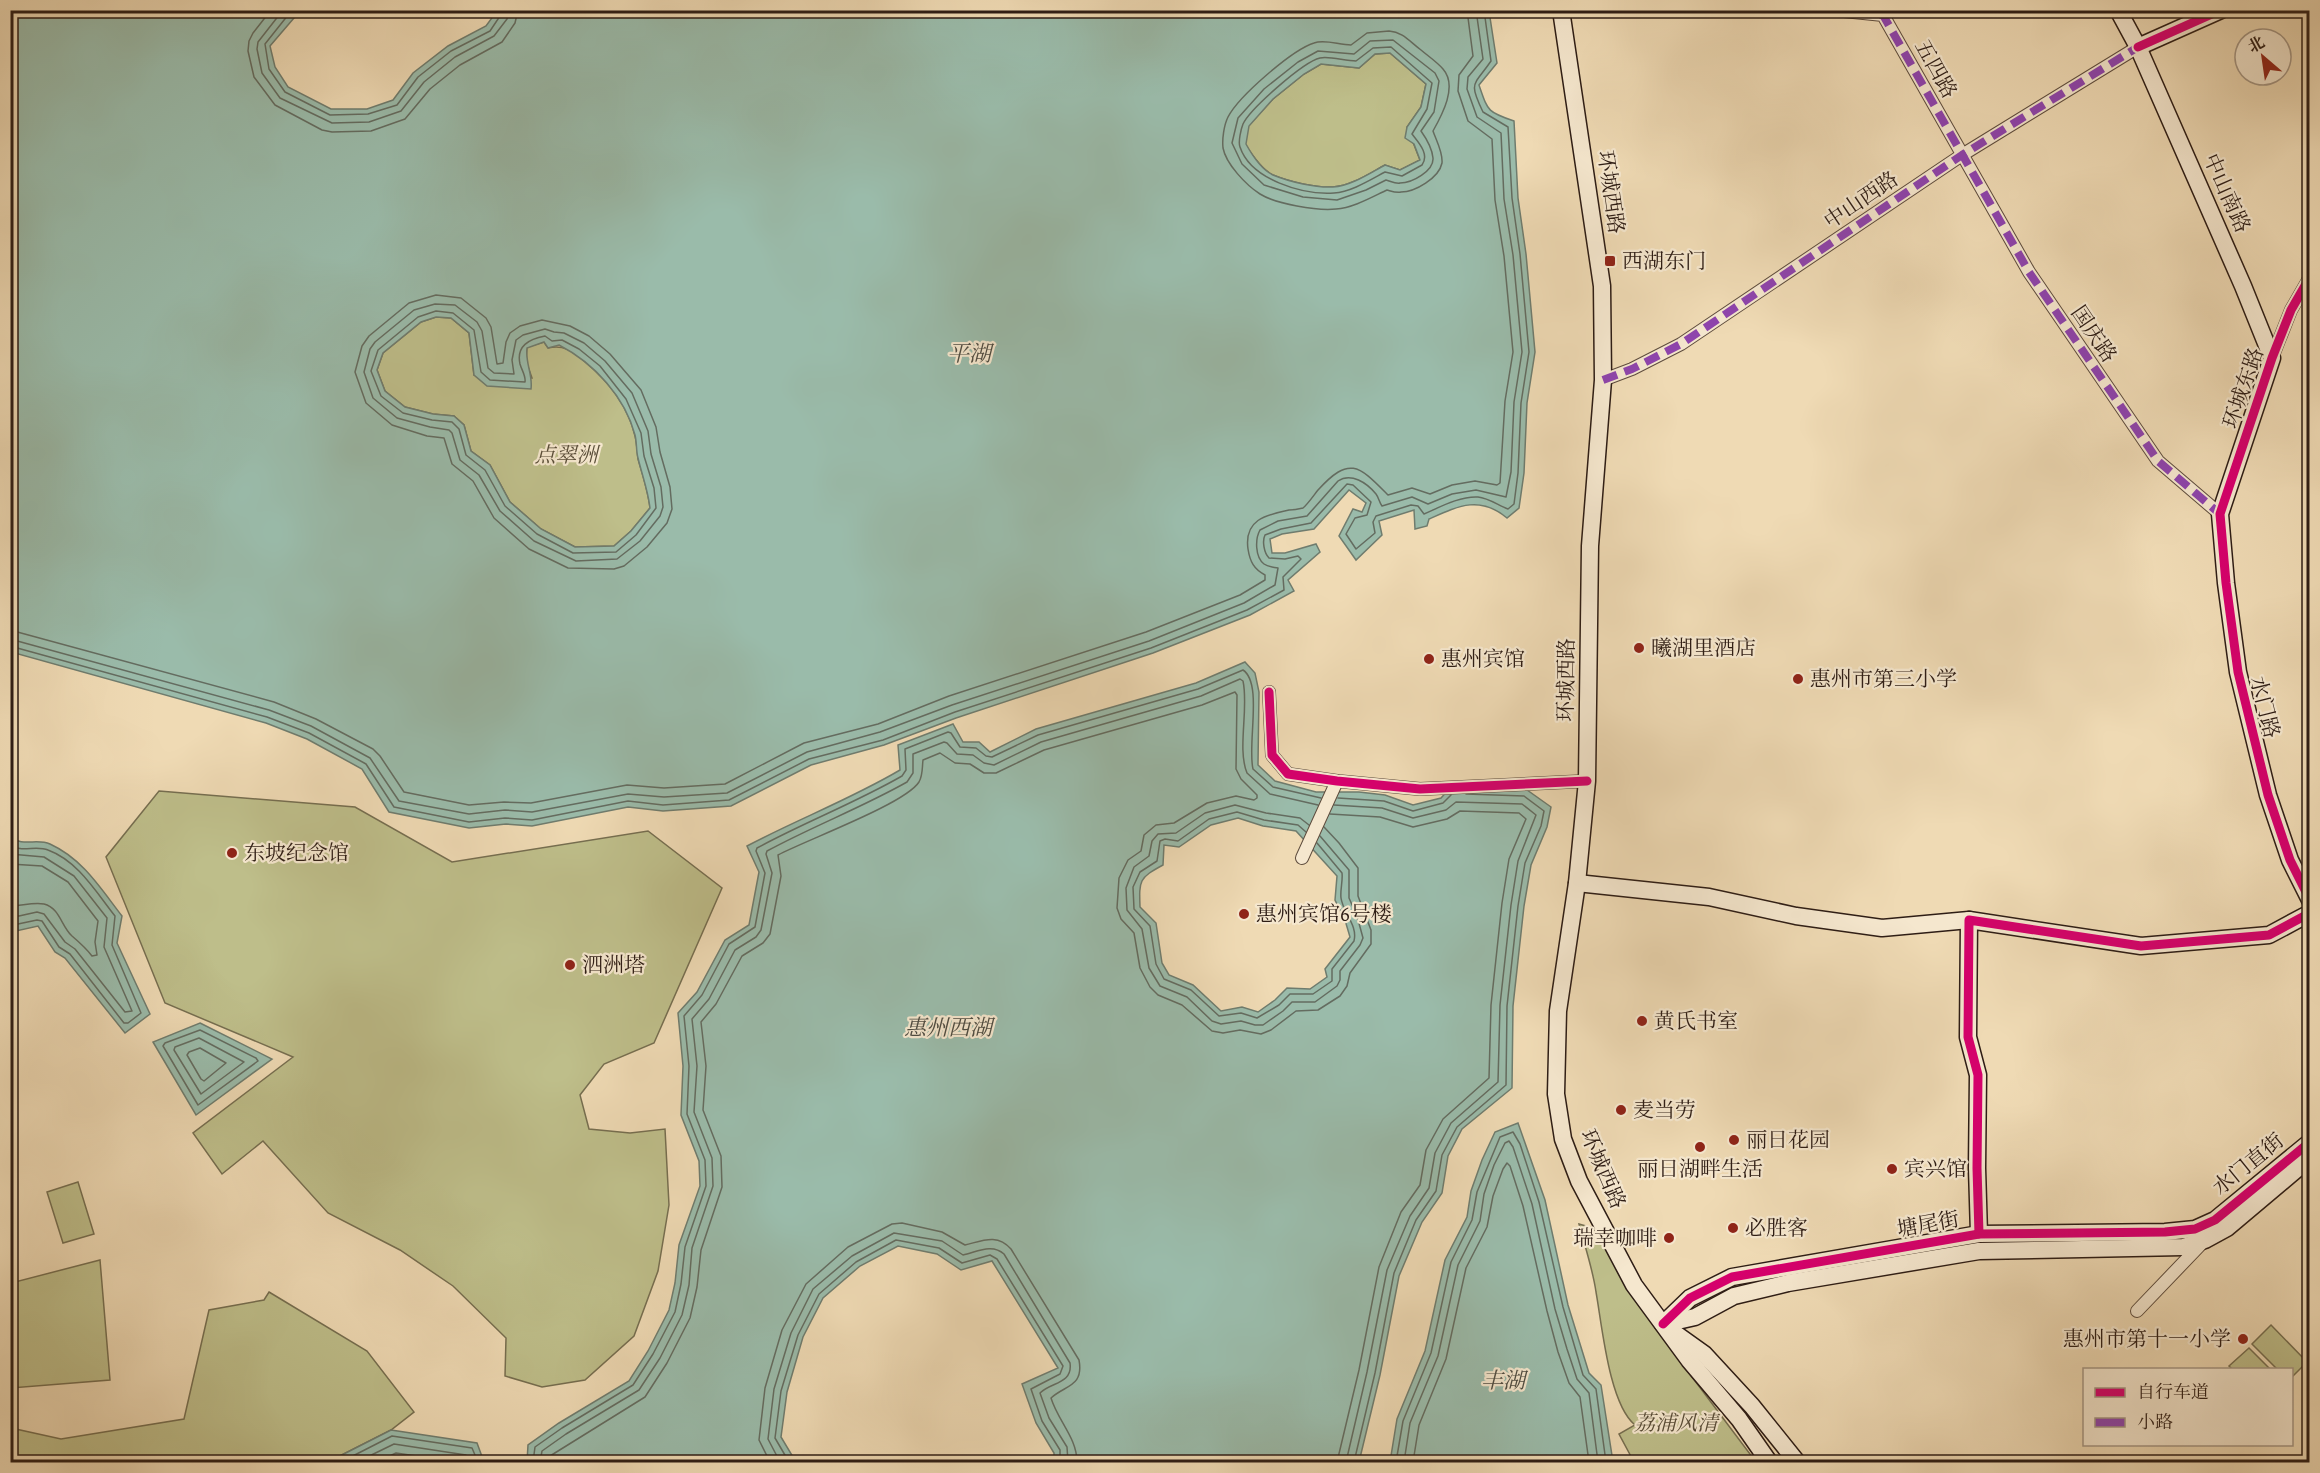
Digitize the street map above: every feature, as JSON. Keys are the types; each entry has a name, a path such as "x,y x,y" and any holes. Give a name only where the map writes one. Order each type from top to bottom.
{"street":[{"name":"环城西路","path":"1561,10 1602,286 1603,380 1590,546 1587,781 1577,883 1558,1011 1556,1094 1563,1139 1579,1181 1634,1285 1689,1360 1739,1419 1769,1462"},
{"name":"五四路","path":"1834,10 1883,13 1962,155"},
{"name":"中山南路","path":"2118,10 2138,47 2243,286 2272,358"},
{"path":"2138,47 2221,10"},
{"name":"中山西路","path":"1603,380 1632,369 1681,344 1962,155 2138,47"},
{"name":"国庆路","path":"1962,155 2029,272 2158,461 2220,514"},
{"name":"环城东路","path":"2220,514 2272,358 2291,310 2310,277"},
{"name":"水门路","path":"2220,514 2226,583 2238,672 2268,795 2290,860 2310,900"},
{"path":"1269,692 1272,755 1288,774 1420,789 1587,781"},
{"path":"1302,858 1337,781"},
{"path":"1577,883 1709,897 1796,916 1882,928 1969,920 2141,946 2270,935 2310,913"},
{"path":"1969,920 1968,1037 1978,1075 1979,1234"},
{"name":"水门直街","path":"2215,1220 2310,1142"},
{"name":"水门直街","path":"2137,1311 2205,1240 2227,1228 2310,1158"},
{"name":"塘尾街","path":"1664,1324 1690,1298 1732,1277 1979,1234 2165,1232 2194,1229 2215,1220"},
{"name":"塘尾街","path":"1664,1324 1695,1317 1734,1296 1788,1283 1979,1251 2183,1247 2205,1240"},
{"name":"环城西路","path":"1664,1324 1704,1354 1752,1406 1797,1462"}],"green space":[{"path":"1390,53 1426,84 1421,107 1407,127 1420,160 1400,170 1385,165 1353,182 1333,187 1295,182 1280,178 1265,170 1245,144 1248,126 1273,99 1304,74 1321,64 1359,68 1375,54"},
{"name":"点翠洲","path":"436,317 451,318 469,333 474,375 532,378 526,361 527,347 544,342 548,348 568,349 576,354 593,368 616,394 632,425 650,508 631,531 614,546 575,547 541,529 510,502 490,465 471,451 464,425 454,416 433,414 405,407 385,391 377,370 383,353 421,322"},
{"path":"159,791 355,807 452,862 648,831 722,888 654,1043 604,1064 580,1095 589,1129 630,1133 665,1129 669,1205 658,1271 634,1336 585,1380 542,1387 505,1376 506,1338 453,1286 400,1250 328,1213 263,1141 222,1174 193,1133 293,1057 165,1003 106,857"},
{"path":"78,1182 94,1234 63,1243 47,1192"},
{"name":"荔浦风清","path":"1579,1224 1596,1229 1668,1345 1756,1462 1634,1462 1619,1434 1635,1425 1626,1415 1613,1382 1593,1275"},
{"path":"100,1260 110,1380 11,1388 11,1283"},
{"path":"269,1292 367,1351 414,1412 391,1430 328,1462 11,1462 11,1428 61,1439 184,1419 209,1310 264,1300"},
{"path":"2271,1325 2307,1362 2293,1376 2293,1368 2276,1368 2252,1344"},
{"path":"2249,1348 2269,1368 2231,1368 2229,1366"}],"water":[{"name":"平湖","path":"10,11 300,11 270,46 275,67 288,87 331,109 367,109 393,100 413,73 448,46 486,26 497,11 1489,11 1497,63 1479,85 1484,100 1493,113 1514,121 1518,198 1526,254 1535,352 1527,403 1524,473 1519,508 1507,518 1488,507 1469,505 1429,519 1427,526 1415,529 1414,510 1379,521 1382,535 1356,560 1339,536 1353,509 1362,512 1366,503 1349,490 1314,529 1282,534 1270,539 1272,553 1285,553 1316,544 1320,552 1288,580 1294,591 1250,615 1153,653 956,718 884,745 811,765 731,806 663,811 628,807 532,826 506,824 469,828 389,812 362,769 307,739 266,723 11,652","holes":["1390,53 1426,84 1421,107 1407,127 1405,138 1414,144 1420,160 1400,170 1385,165 1353,182 1326,187 1280,178 1265,170 1251,153 1246,144 1249,126 1273,99 1304,74 1321,64 1359,68 1375,54","436,317 451,318 469,333 474,375 487,386 531,389 527,348 544,342 548,348 559,345 572,352 606,382 624,407 635,435 637,455 650,508 631,531 614,546 575,547 541,529 510,502 490,465 471,451 464,425 454,416 433,414 405,407 385,391 377,370 383,353 421,322"]},
{"name":"惠州西湖","path":"1245,662 1255,673 1259,692 1258,765 1275,781 1316,792 1359,792 1385,795 1413,805 1441,798 1450,788 1527,790 1551,807 1547,827 1531,865 1524,906 1513,1006 1512,1088 1462,1129 1448,1156 1442,1193 1422,1222 1399,1276 1380,1375 1359,1462 1054,1462 1054,1453 1036,1423 1022,1384 1058,1368 992,1261 961,1270 937,1254 898,1246 860,1266 823,1298 803,1337 787,1392 781,1437 796,1462 527,1462 528,1445 559,1423 629,1381 648,1351 669,1310 675,1283 679,1245 700,1186 699,1161 681,1115 683,1066 678,1013 697,992 725,940 749,925 759,872 747,846 900,770 898,745 953,724 963,742 979,742 990,752 1036,729 1196,683","holes":["1238,818 1263,826 1296,831 1337,876 1335,900 1350,937 1325,969 1327,977 1310,989 1287,988 1258,1012 1242,1007 1221,1011 1193,985 1169,975 1162,963 1156,923 1140,907 1141,885 1149,873 1163,865 1164,845 1179,847 1211,825"]},
{"path":"10,837 20,841 45,842 62,850 82,866 122,916 117,943 150,1014 125,1033 65,958 55,952 38,926 16,931 11,927"},
{"path":"200,1023 272,1059 196,1115 153,1042"},
{"name":"丰湖","path":"1518,1123 1545,1200 1568,1305 1589,1373 1601,1385 1613,1462 1390,1462 1397,1419 1425,1351 1445,1260 1467,1217 1471,1191 1482,1160 1495,1132"},
{"path":"391,1430 477,1443 484,1462 328,1462"}],"marked path":[{"path":"1834,10 1883,15 2029,272 2158,461 2220,514"},
{"path":"1603,380 1632,369 1681,344 1962,155 2138,47"}],"cycle path":[{"path":"2138,47 2221,10"},
{"path":"2310,277 2291,310 2272,358 2220,514 2226,583 2238,672 2268,795 2290,860 2310,900"},
{"path":"1269,692 1272,755 1288,774 1420,789 1587,781"},
{"path":"1979,1234 1978,1075 1968,1037 1969,920 2141,946 2269,935 2310,913"},
{"path":"1663,1324 1690,1298 1732,1277 1979,1234 2165,1232 2195,1229 2215,1220 2310,1142"}],"place":[{"name":"西湖东门","path":"1610,261"},
{"name":"曦湖里酒店","path":"1639,648"},
{"name":"惠州宾馆","path":"1429,659"},
{"name":"惠州市第三小学","path":"1798,679"},
{"name":"东坡纪念馆","path":"232,853"},
{"name":"惠州宾馆6号楼","path":"1244,914"},
{"name":"泗洲塔","path":"570,965"},
{"name":"黄氏书室","path":"1642,1021"},
{"name":"麦当劳","path":"1621,1110"},
{"name":"丽日花园","path":"1734,1140"},
{"name":"丽日湖畔生活","path":"1700,1147"},
{"name":"宾兴馆","path":"1892,1169"},
{"name":"必胜客","path":"1733,1228"},
{"name":"瑞幸咖啡","path":"1669,1238"},
{"name":"惠州市第十一小学","path":"2243,1339"}]}
